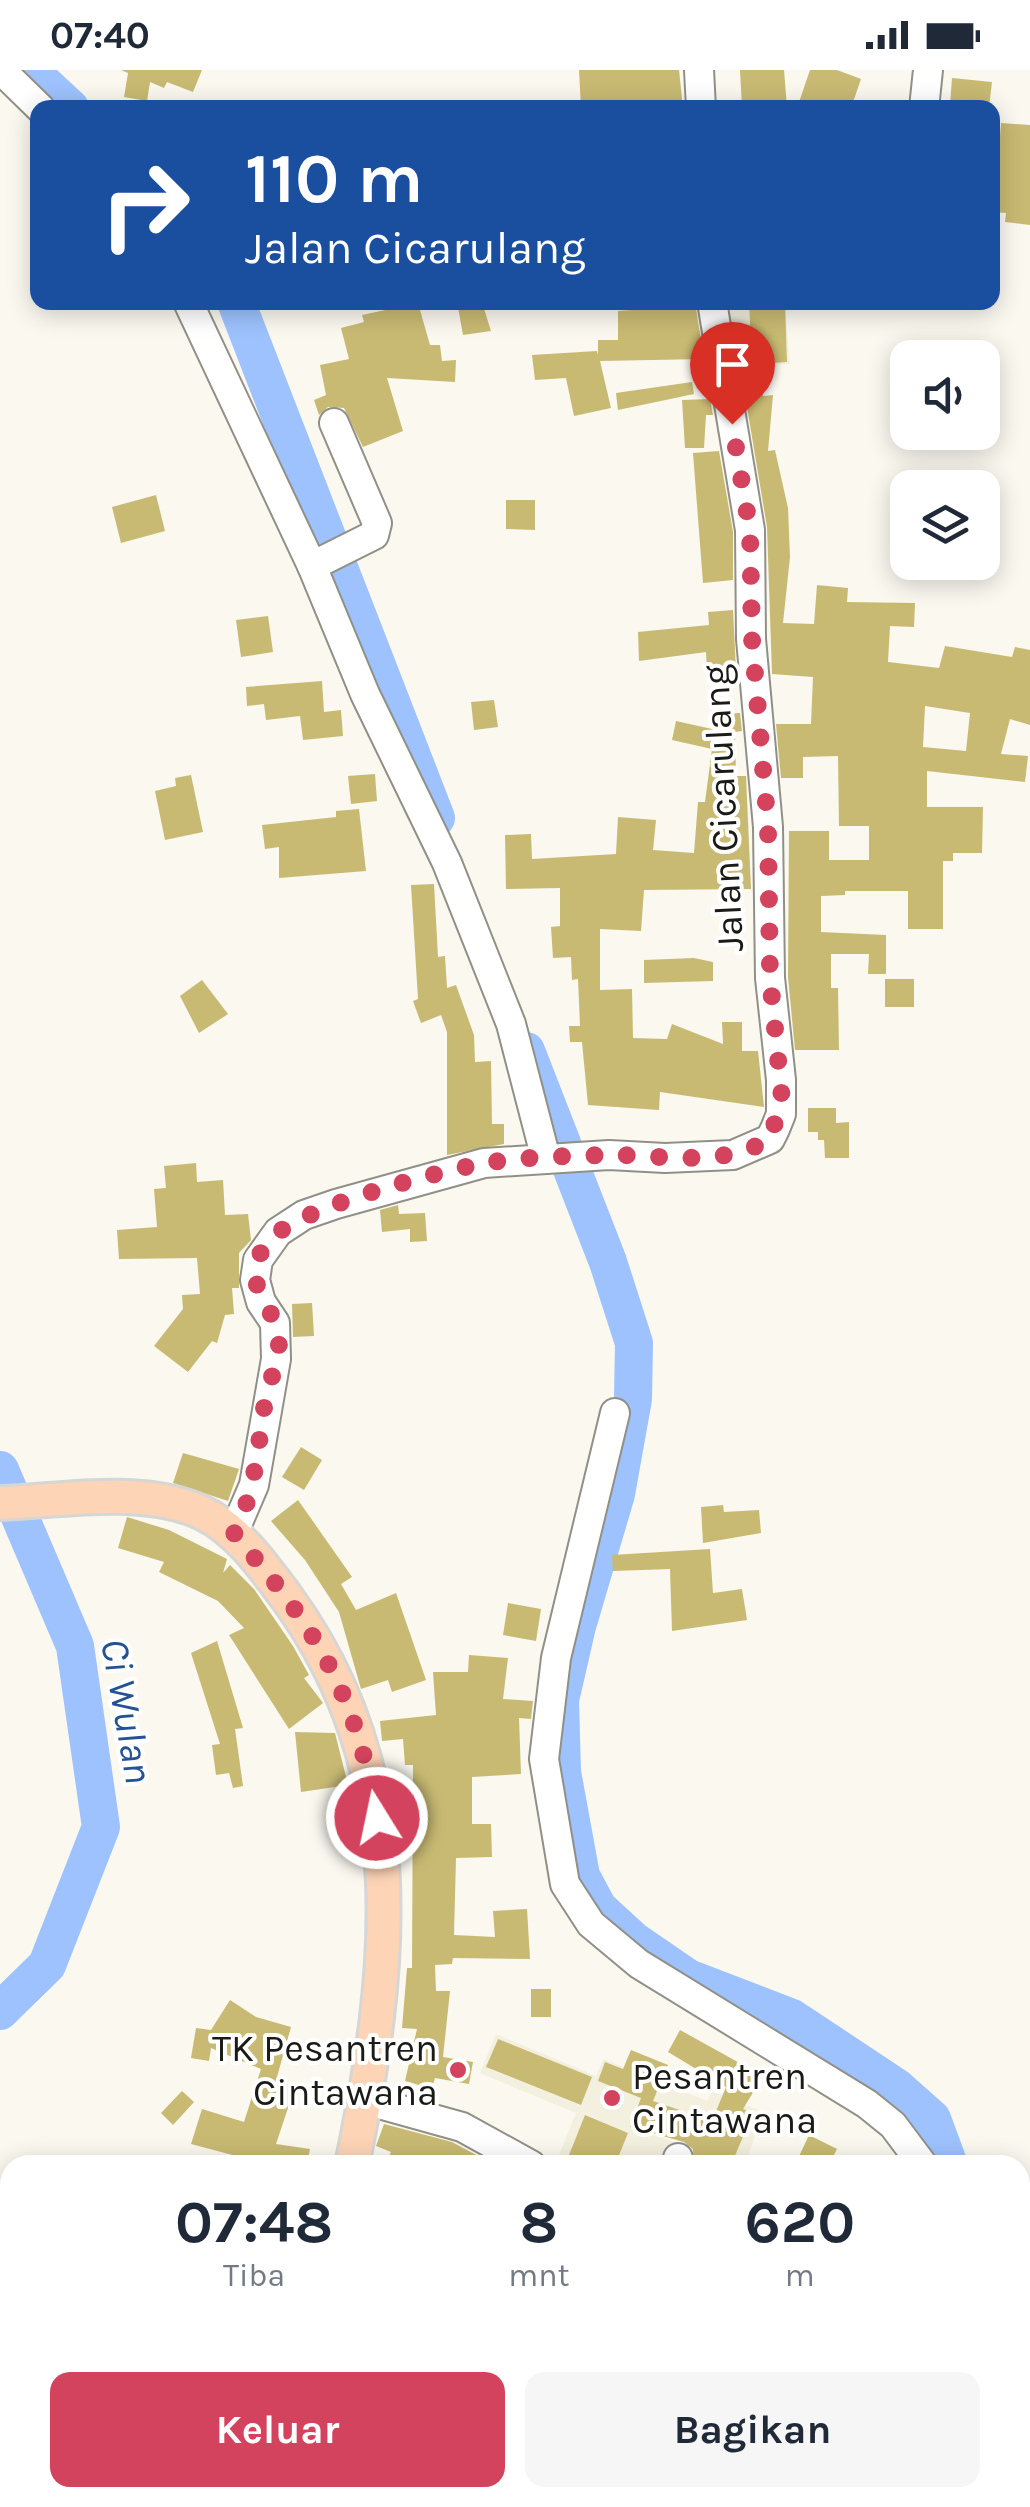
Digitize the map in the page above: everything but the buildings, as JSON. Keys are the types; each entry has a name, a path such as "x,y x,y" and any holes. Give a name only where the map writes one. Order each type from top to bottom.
{"main road":[{"path":"0,1503 115,1498 180,1505 204,1513 234,1534 319,1642 348,1701 370,1775 386,1918 384,1984 354,2155"}],"street":[{"path":"0,70 32,100"},
{"path":"699,70 701,100"},
{"path":"925,100 928,70"},
{"path":"192,310 321,561 365,694 447,863 504,1006 554,1159"},
{"name":"Jalan Cicarulang","path":"234,1534 250,1501 258,1468 265,1404 279,1341 255,1280 266,1244 304,1215 484,1164 609,1155 733,1155 770,1139 781,1114 780,1048 770,978 768,827 752,639 750,530 713,310"},
{"path":"321,561 374,535 376,522 334,423"},
{"path":"614,1413 556,1658 544,1760 565,1884 591,1924 638,1964 867,2104 893,2125 916,2155"},
{"path":"365,2100 462,2127 514,2155"}],"shaded area":[{"path":"718,310 749,310 751,346 724,348 725,372 760,371 760,364 787,362 786,310 790,364 765,365 764,373 723,374"},
{"name":"Pesantren Cintawana","path":"496,2034 596,2076 604,2059 707,2101 712,2091 763,2112 748,2155 693,2151 692,2155 619,2155 628,2133 586,2115 569,2155 559,2155 576,2113 480,2073","holes":["497,2040 592,2077 581,2105 487,2067","641,2097 693,2115 683,2145 631,2127"]}],"waterway":[{"path":"29,70 61,100"},
{"path":"239,310 436,818"},
{"path":"526,1051 608,1262 634,1343 633,1399 616,1494 577,1626 560,1700 562,1772 581,1876 598,1908 634,1941 688,1978 792,2018 896,2087 932,2119 945,2155"},
{"name":"Ci Wulan","path":"0,1470 75,1646 101,1827 47,1965 0,2011"}],"place":[{"name":"TK Pesantren Cintawana","path":"458,2070"},
{"name":"Pesantren Cintawana","path":"612,2098"}],"route":[{"path":"377,1818 360,1734 333,1669 319,1642 270,1575 234,1534 250,1501 258,1468 265,1404 279,1341 255,1280 258,1260 278,1232 304,1215 484,1164 609,1155 699,1158 733,1155 770,1139 781,1114 780,1048 770,978 768,827 752,639 750,530 732,424"}]}
